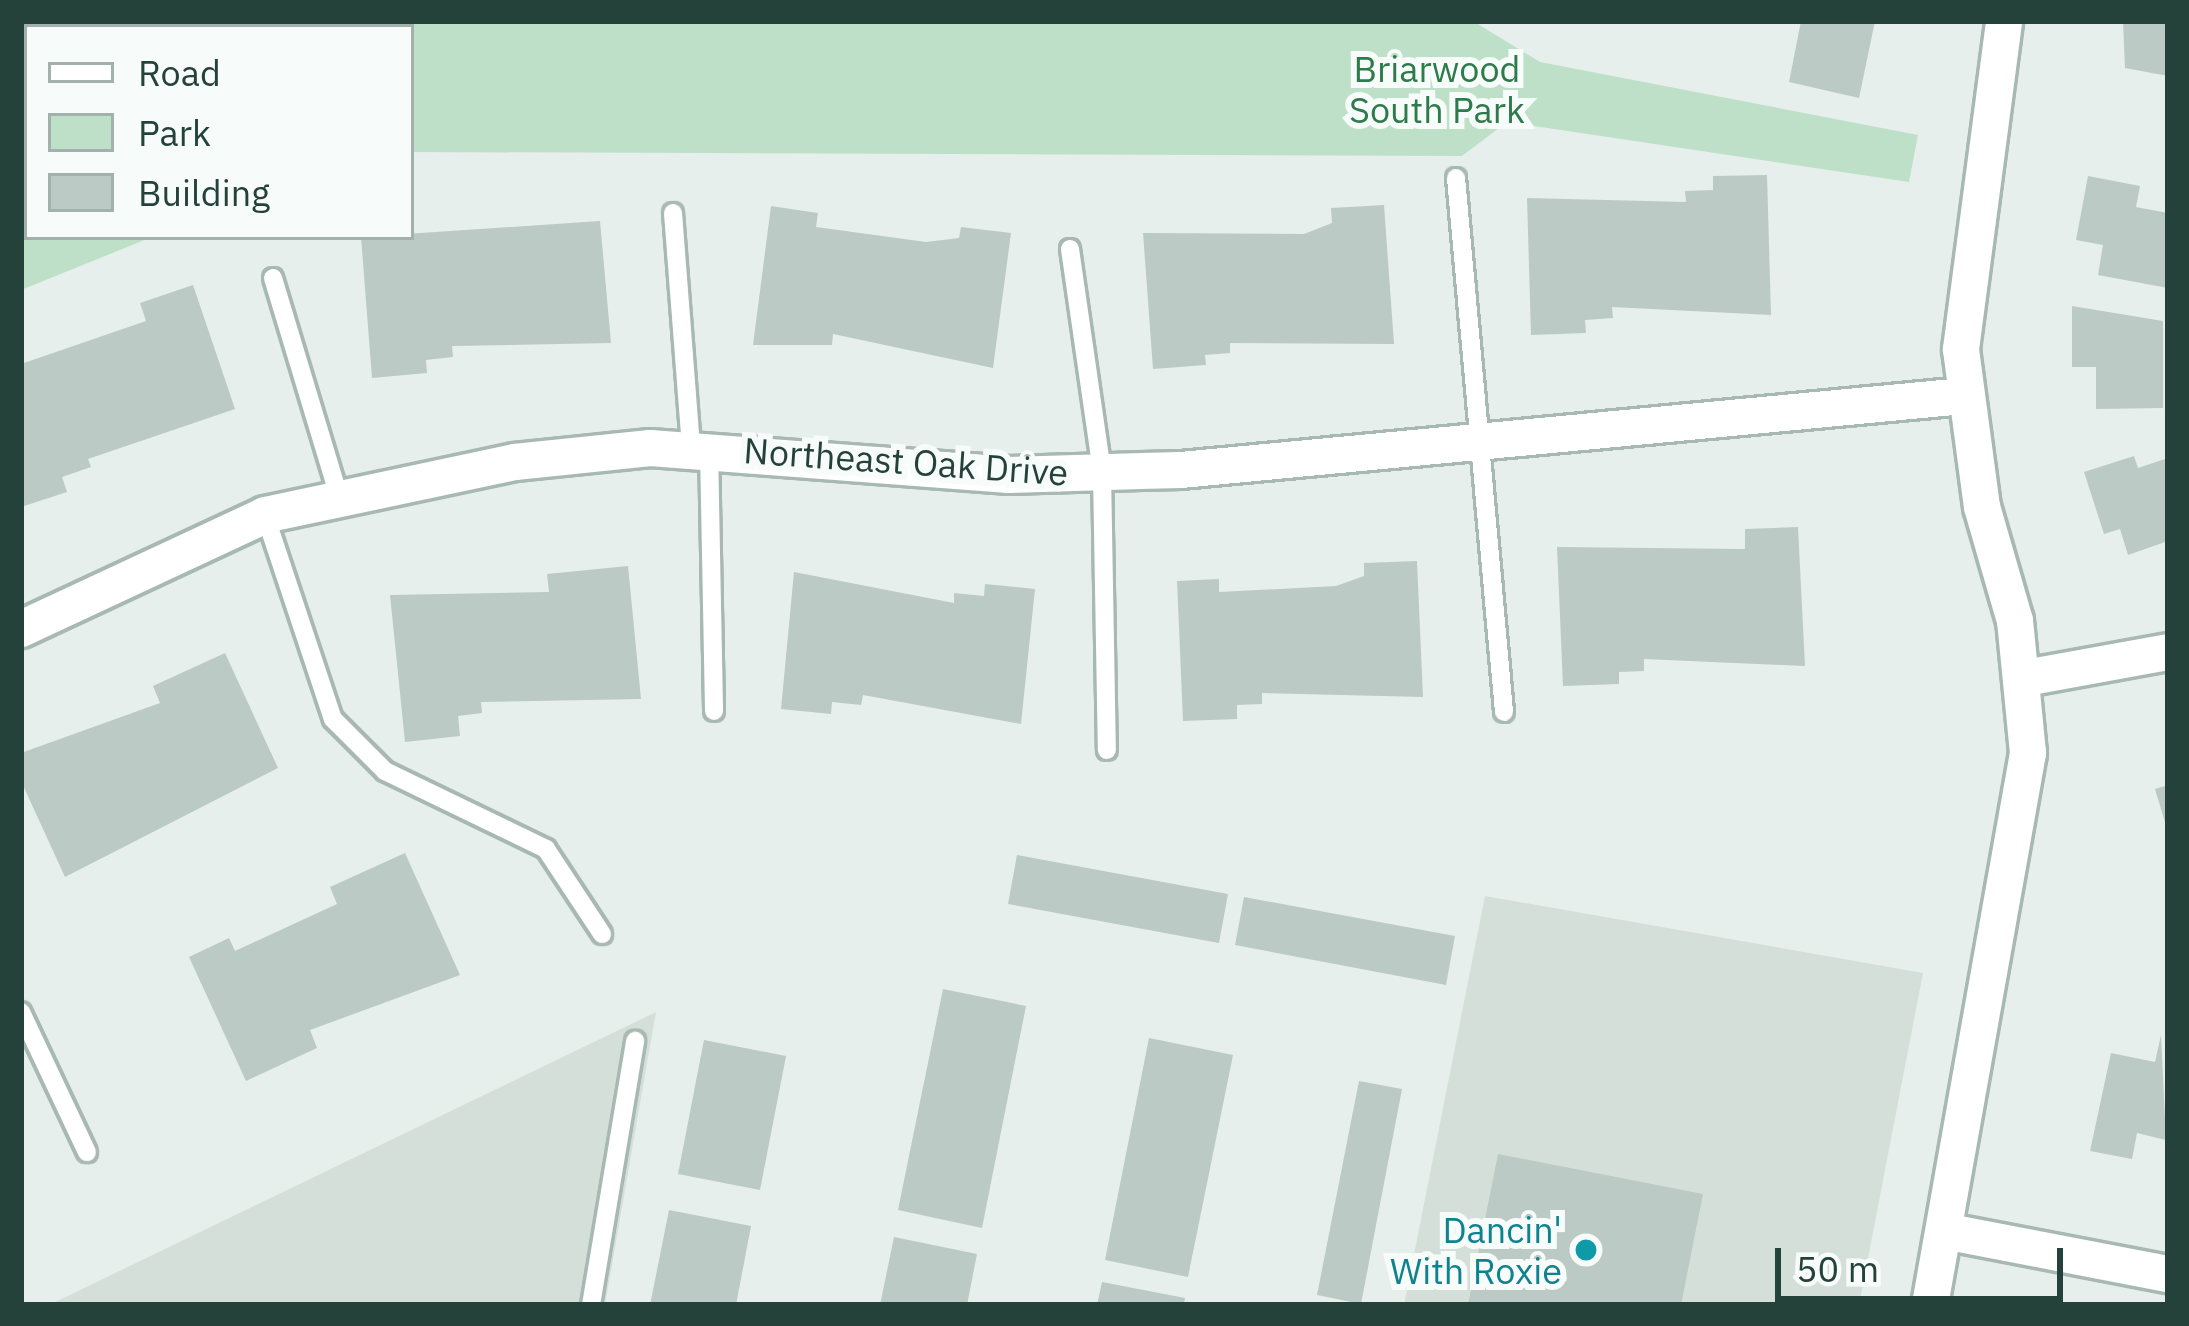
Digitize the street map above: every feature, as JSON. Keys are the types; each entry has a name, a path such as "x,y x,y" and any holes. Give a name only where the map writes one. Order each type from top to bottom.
{"street":[{"path":"1930,1305 2023,824 2024,678 1964,396 1970,221 2004,21"},
{"name":"Northeast Oak Drive","path":"21,629 265,515 515,462 700,449 1009,476 1102,472 1964,396"},
{"path":"2024,678 2168,652"},
{"path":"1944,1232 2168,1274"}],"lane":[{"path":"1456,178 1504,712"},
{"path":"673,213 700,449 714,711"},
{"path":"1070,249 1102,472 1107,751"},
{"path":"273,278 339,496"},
{"path":"265,515 333,718 386,771 546,849 602,934"},
{"path":"21,1012 87,1151"},
{"path":"591,1305 635,1041"}],"shaded area":[{"path":"1485,896 1923,973 1859,1305 1404,1305"},
{"path":"656,1012 605,1305 49,1305"}],"green space":[{"name":"Briarwood South Park","path":"21,21 1473,21 1540,62 1918,135 1909,182 1507,122 1462,156 414,152 414,24 24,24 24,240 145,240 21,290"}],"building":[{"path":"1801,21 1875,21 1859,98 1789,82"},
{"path":"2123,21 2168,21 2168,76 2125,68"},
{"path":"1767,175 1771,315 1612,307 1613,318 1585,320 1586,333 1531,335 1527,198 1686,202 1685,191 1713,190 1713,176"},
{"path":"2088,176 2140,186 2136,207 2168,213 2168,288 2098,275 2103,245 2076,240"},
{"path":"1384,205 1394,344 1230,343 1230,353 1205,355 1206,365 1153,369 1143,233 1304,234 1332,223 1331,208"},
{"path":"771,206 818,213 816,227 926,242 959,238 961,227 1011,233 993,368 833,334 832,345 753,345"},
{"path":"600,221 611,343 452,346 453,357 426,360 427,373 372,378 361,240 414,240 414,233"},
{"path":"193,285 235,409 88,459 91,467 62,477 67,492 21,507 21,364 146,321 140,303"},
{"path":"2072,306 2163,321 2163,408 2096,409 2096,367 2072,367"},
{"path":"2134,456 2138,468 2168,458 2168,541 2128,555 2120,529 2104,534 2084,472"},
{"path":"1798,527 1805,666 1644,659 1644,671 1619,672 1619,684 1563,686 1557,547 1745,549 1745,529"},
{"path":"1417,561 1423,697 1262,693 1262,704 1237,705 1237,719 1183,721 1177,581 1219,579 1219,592 1336,586 1364,576 1364,563"},
{"path":"628,566 641,699 481,702 482,713 458,716 460,736 405,742 390,595 549,592 547,574"},
{"path":"794,572 954,603 954,593 984,596 985,584 1035,589 1021,724 863,695 861,705 832,702 831,714 781,709"},
{"path":"225,653 278,768 65,877 21,781 21,753 160,703 153,686"},
{"path":"2168,785 2168,829 2167,829 2155,789"},
{"path":"405,853 460,975 310,1030 317,1048 246,1081 189,957 229,938 235,951 337,904 330,887"},
{"path":"1017,855 1228,894 1219,943 1008,904"},
{"path":"1244,897 1455,936 1446,985 1235,945"},
{"path":"943,989 1026,1006 982,1228 898,1210"},
{"path":"2161,1035 2166,1140 2137,1133 2132,1159 2090,1151 2111,1053 2155,1062"},
{"path":"1149,1038 1233,1055 1188,1277 1105,1260"},
{"path":"704,1040 786,1056 760,1190 678,1174"},
{"path":"1359,1081 1402,1089 1361,1304 1317,1295"},
{"name":"Dancin' With Roxie","path":"1498,1154 1703,1194 1681,1305 1468,1305"},
{"path":"669,1210 751,1226 736,1305 650,1305"},
{"path":"894,1237 977,1254 967,1305 880,1305"},
{"path":"1102,1282 1185,1298 1184,1305 1097,1305"}],"place":[{"name":"Dancin' With Roxie","path":"1586,1250"}]}
